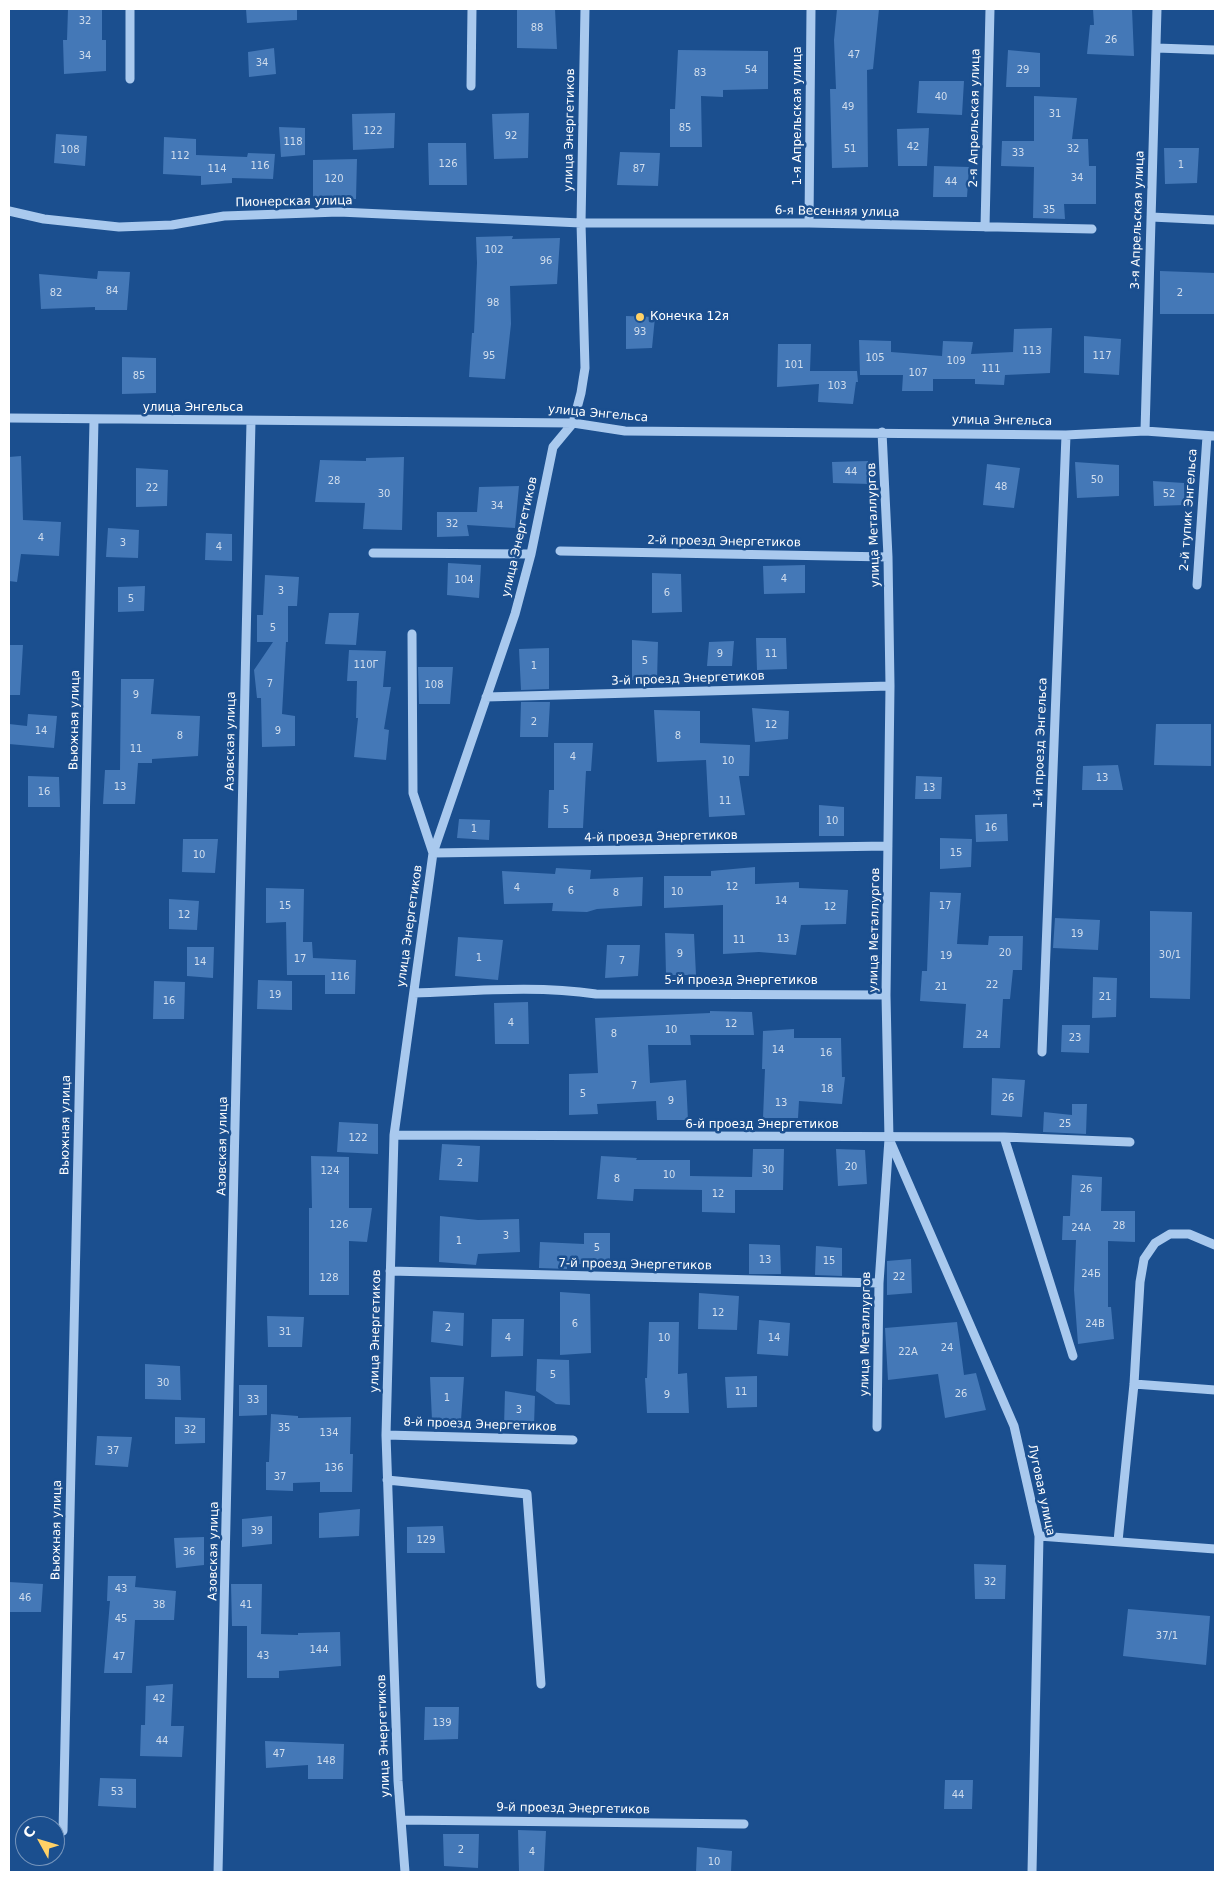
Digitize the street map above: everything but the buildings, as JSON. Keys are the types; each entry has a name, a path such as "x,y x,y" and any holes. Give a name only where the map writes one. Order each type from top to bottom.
{"street":[{"path":"130,9 130,79"},
{"path":"471,86 472,9"},
{"name":"улица Энергетиков","path":"405,1872 401,1820 386,1435 394,1135 433,853 515,614 531,554 553,447 573,423 581,393 585,368 581,223 585,9"},
{"name":"1-я Апрельская улица","path":"810,223 811,9"},
{"name":"2-я Апрельская улица","path":"986,227 990,9"},
{"name":"3-я Апрельская улица","path":"1145,431 1157,9"},
{"path":"1156,48 1215,50"},
{"name":"Пионерская улица","path":"9,211 44,219 119,227 172,225 224,216 339,212 581,223"},
{"path":"1150,217 1215,220"},
{"name":"6-я Весенняя улица","path":"581,223 810,223 1092,228"},
{"name":"улица Энгельса","path":"9,418 573,423 625,431 1066,435 1145,431 1211,436"},
{"name":"Вьюжная улица","path":"63,1816 94,420"},
{"name":"Азовская улица","path":"218,1872 251,421"},
{"name":"улица Металлургов","path":"877,1427 879,1283 889,1139 886,995 890,686 888,557 882,432"},
{"name":"1-й проезд Энгельса","path":"1042,1052 1066,435"},
{"name":"2-й тупик Энгельса","path":"1197,585 1211,436"},
{"name":"2-й проезд Энергетиков","path":"560,551 888,557"},
{"path":"373,553 531,554"},
{"path":"412,634 413,793 433,853"},
{"name":"3-й проезд Энергетиков","path":"486,697 890,686"},
{"name":"4-й проезд Энергетиков","path":"433,853 888,846"},
{"name":"5-й проезд Энергетиков","path":"414,993 540,989 596,994 886,995"},
{"name":"6-й проезд Энергетиков","path":"394,1135 889,1139 1004,1137 1130,1142"},
{"path":"1004,1137 1073,1356"},
{"name":"Луговая улица","path":"889,1139 1014,1426 1040,1536 1032,1872"},
{"path":"1118,1542 1134,1384 1140,1282 1144,1259 1155,1243 1170,1234 1189,1234 1215,1245"},
{"name":"7-й проезд Энергетиков","path":"390,1271 879,1283"},
{"path":"1134,1384 1215,1390"},
{"name":"8-й проезд Энергетиков","path":"386,1435 573,1440"},
{"path":"387,1480 527,1494 540,1684"},
{"path":"1040,1536 1215,1549"},
{"name":"9-й проезд Энергетиков","path":"401,1820 744,1824"}],"place":[{"name":"Конечка 12я","path":"640,317"}]}
